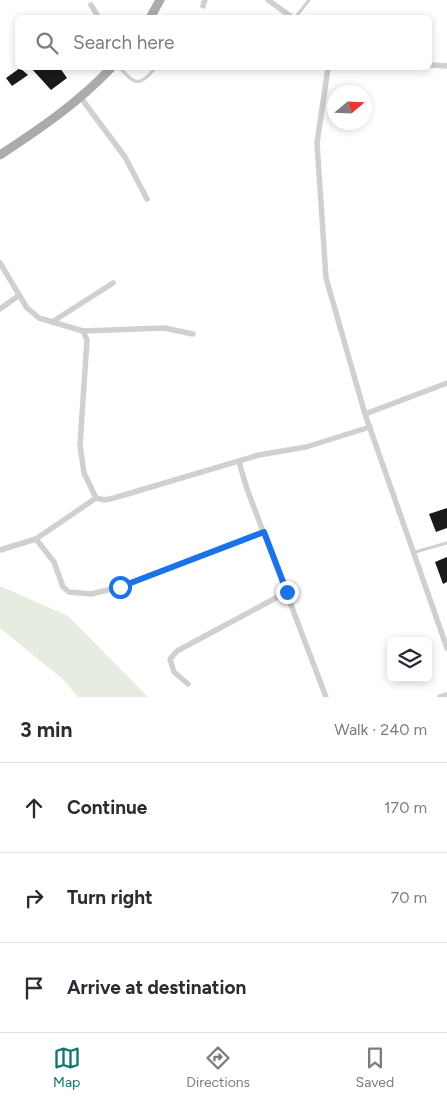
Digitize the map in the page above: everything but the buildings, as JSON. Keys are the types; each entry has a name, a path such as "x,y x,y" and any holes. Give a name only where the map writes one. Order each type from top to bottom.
{"main road":[{"path":"153,15 160,0"},
{"path":"0,155 57,118 81,98 109,70"}],"street":[{"path":"268,0 290,15"},
{"path":"91,5 97,15"},
{"path":"432,65 447,66"},
{"path":"328,70 317,142 326,278 365,414 415,552 436,620 447,648"},
{"path":"81,98 125,157 147,198"},
{"path":"0,264 26,308 39,318 83,331 164,328 193,334"},
{"path":"52,322 113,283"},
{"path":"0,309 18,296"},
{"path":"83,331 87,340 80,445 84,474 96,498"},
{"path":"365,414 447,383"},
{"path":"0,550 36,539 96,498 105,500 114,498 275,451 306,447 370,427"},
{"path":"239,462 326,697"},
{"path":"36,539 54,562 63,587 69,592 91,594 120,587 264,532"},
{"path":"188,684 174,672 170,659 177,651 287,592"},
{"path":"440,697 447,695"}],"lane":[{"path":"296,15 309,0"},
{"path":"122,70 131,80 137,82 145,80 153,70"},
{"path":"415,552 447,543"}],"shaded area":[{"path":"0,586 68,616 148,697 78,697 65,681 0,628"}],"route":[{"path":"120,587 264,532 287,592"}]}
